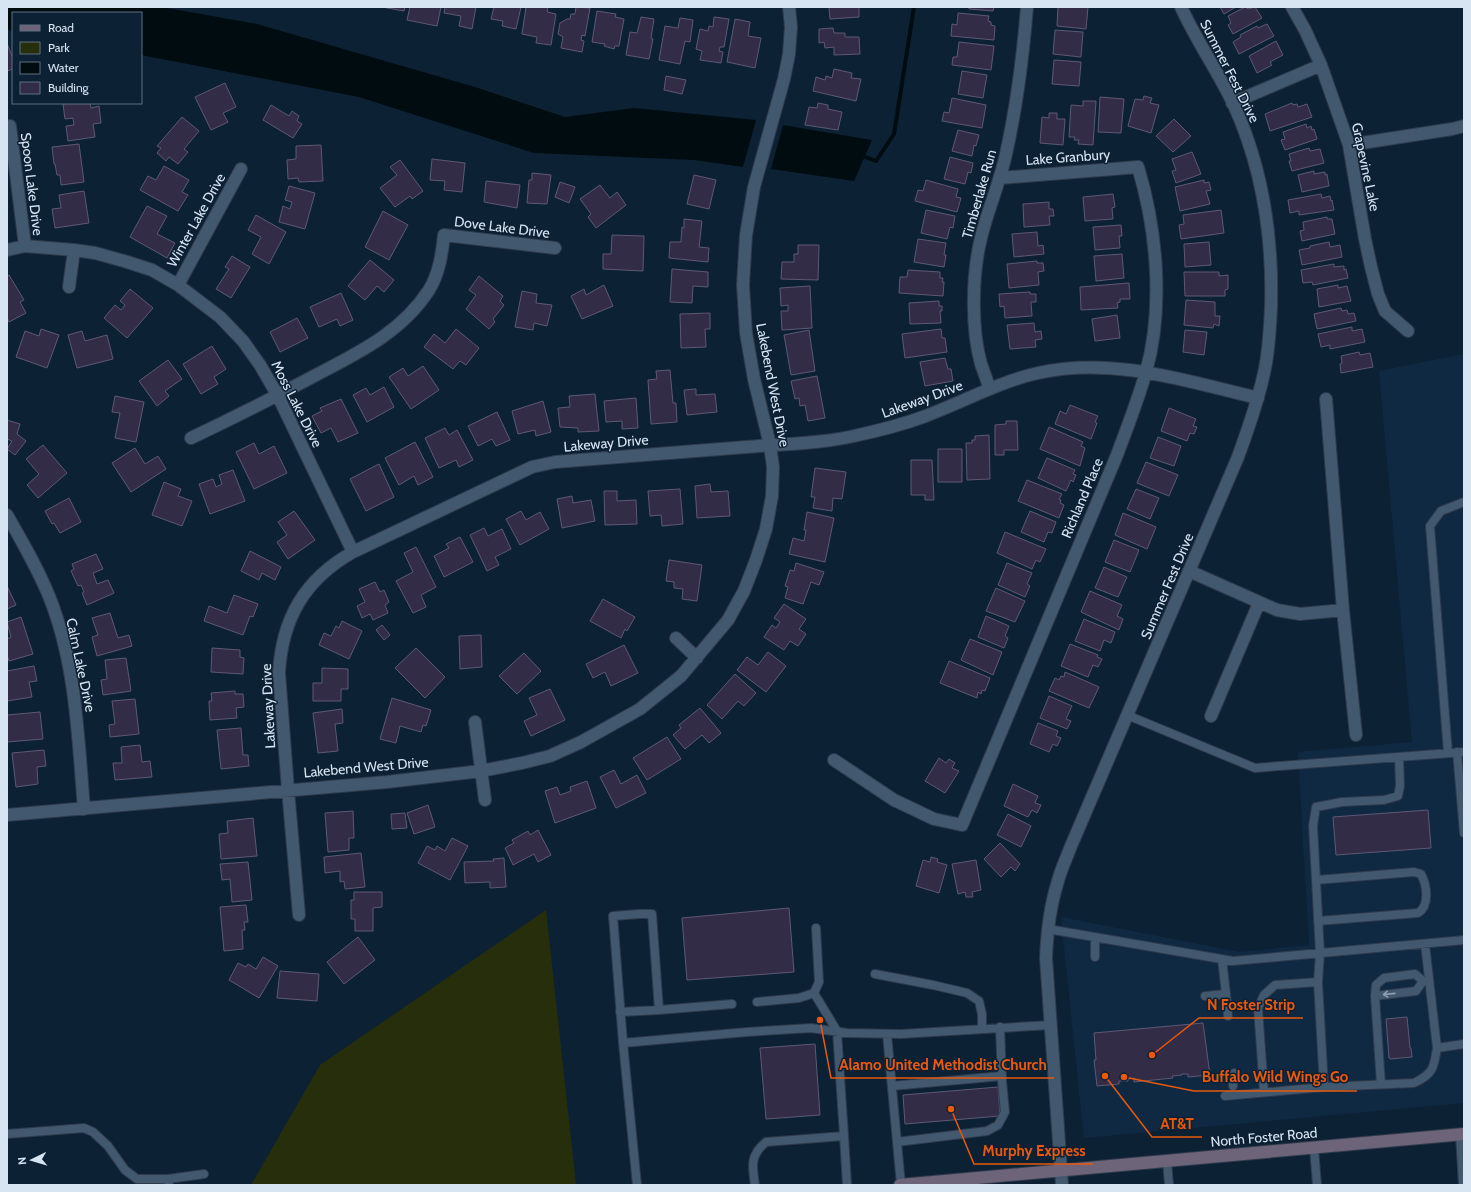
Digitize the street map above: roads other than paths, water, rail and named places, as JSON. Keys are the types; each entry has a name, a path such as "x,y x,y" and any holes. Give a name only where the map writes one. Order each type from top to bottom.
{"main road":[{"name":"North Foster Road","path":"900,1185 1462,1134"}],"street":[{"name":"Lakebend West Drive","path":"7,815 387,782 480,771 522,763 550,756 581,742 640,709 681,676 728,620 744,591 766,529 772,496 773,467 770,445 754,379 747,341 743,285 746,235 754,187 784,79 789,54 791,27 789,7"},
{"name":"Timberlake Run","path":"990,389 980,355 975,325 974,287 976,258 981,237 1000,178 1012,127 1021,76 1027,7"},
{"name":"Summer Fest Drive","path":"1062,1185 1046,958 1051,906 1058,881 1071,846 1238,457 1258,398 1265,371 1270,325 1272,278 1268,228 1262,187 1248,141 1232,103 1181,7"},
{"name":"Grapevine Lake","path":"1292,7 1305,30 1321,65 1349,145 1365,239 1378,294 1385,311 1408,330"},
{"path":"1232,103 1321,65"},
{"name":"Spoon Lake Drive","path":"10,126 25,246"},
{"path":"1349,145 1464,126"},
{"name":"Lake Granbury","path":"1000,178 1138,167"},
{"name":"Richland Place","path":"834,760 894,800 934,819 962,825 1117,455 1132,417 1146,371 1155,321 1156,284 1149,210 1138,167"},
{"name":"Winter Lake Drive","path":"178,285 241,169"},
{"name":"Dove Lake Drive","path":"278,396 384,338 401,323 429,290 440,264 444,235 555,248"},
{"name":"Moss Lake Drive","path":"7,250 25,246 74,250 95,253 124,261 152,270 178,285 220,317 243,341 260,364 278,396 353,552"},
{"path":"69,287 74,250"},
{"name":"Lakeway Drive","path":"300,915 279,673 282,644 297,605 314,582 335,562 353,552 532,467 555,462 808,443 852,437 900,425 923,417 1022,377 1058,369 1097,367 1146,371 1258,398"},
{"path":"191,438 278,396"},
{"path":"1326,399 1343,610 1356,735"},
{"name":"Calm Lake Drive","path":"7,516 31,556 49,598 63,641 77,716 84,809"},
{"path":"1190,570 1277,610 1300,614 1343,610"},
{"path":"1211,716 1259,603"},
{"path":"676,638 697,658"},
{"path":"475,722 480,771 485,800"}],"lane":[{"path":"1448,753 1430,526 1441,510 1464,502"},
{"path":"1127,715 1255,768 1460,752 1464,833"},
{"path":"1324,1087 1318,982 1320,954 1313,826 1316,807 1342,802 1384,800 1398,796 1400,786 1399,757"},
{"path":"1316,880 1414,872 1421,874 1425,880 1426,904 1423,910 1418,913 1318,921"},
{"path":"637,1185 620,1012 613,916 652,914 659,1010"},
{"path":"757,1002 800,998 814,993 819,982 816,928"},
{"path":"1048,928 1233,961 1464,940"},
{"path":"1095,937 1095,957"},
{"path":"1225,1096 1324,1087 1414,1083 1426,1077 1434,1066 1437,1048 1426,981 1425,944"},
{"path":"1222,959 1228,1016"},
{"path":"875,974 967,993 979,1001 982,1014 982,1028"},
{"path":"1381,1084 1375,996 1376,985 1384,978 1415,974 1426,981"},
{"path":"1375,996 1416,991 1426,981"},
{"path":"1264,1092 1258,1008 1264,995 1275,985 1318,982"},
{"path":"814,993 837,1031 847,1185"},
{"path":"1205,996 1226,994"},
{"path":"620,1012 732,1004"},
{"path":"623,1043 811,1028 847,1033 888,1034 1051,1025"},
{"path":"897,1142 988,1131 998,1125 1005,1112 1000,1027"},
{"path":"888,1034 900,1185"},
{"path":"1437,1048 1464,1044"},
{"path":"1233,1086 1234,1073"},
{"path":"892,1086 1002,1076"},
{"path":"7,1134 84,1128 93,1132 108,1146 125,1170 137,1179 168,1182 204,1174"},
{"path":"1462,1134 1462,1185"},
{"path":"755,1185 752,1168 757,1150 766,1142 844,1136"},
{"path":"1314,1148 1317,1185"},
{"path":"1167,1161 1169,1185"}],"water":[{"path":"7,7 161,7 257,24 475,87 565,117 634,108 756,120 743,167 694,160 534,153 359,97 142,55 142,12 12,12 12,31 7,29"},
{"path":"783,125 872,140 854,181 771,169"}],"waterway":[{"path":"860,155 876,161 894,134 914,7"}],"place":[{"name":"Alamo United Methodist Church","path":"820,1020"},
{"name":"N Foster Strip","path":"1152,1055"},
{"name":"AT&T","path":"1105,1076"},
{"name":"Buffalo Wild Wings Go","path":"1124,1077"},
{"name":"Murphy Express","path":"951,1109"}]}
